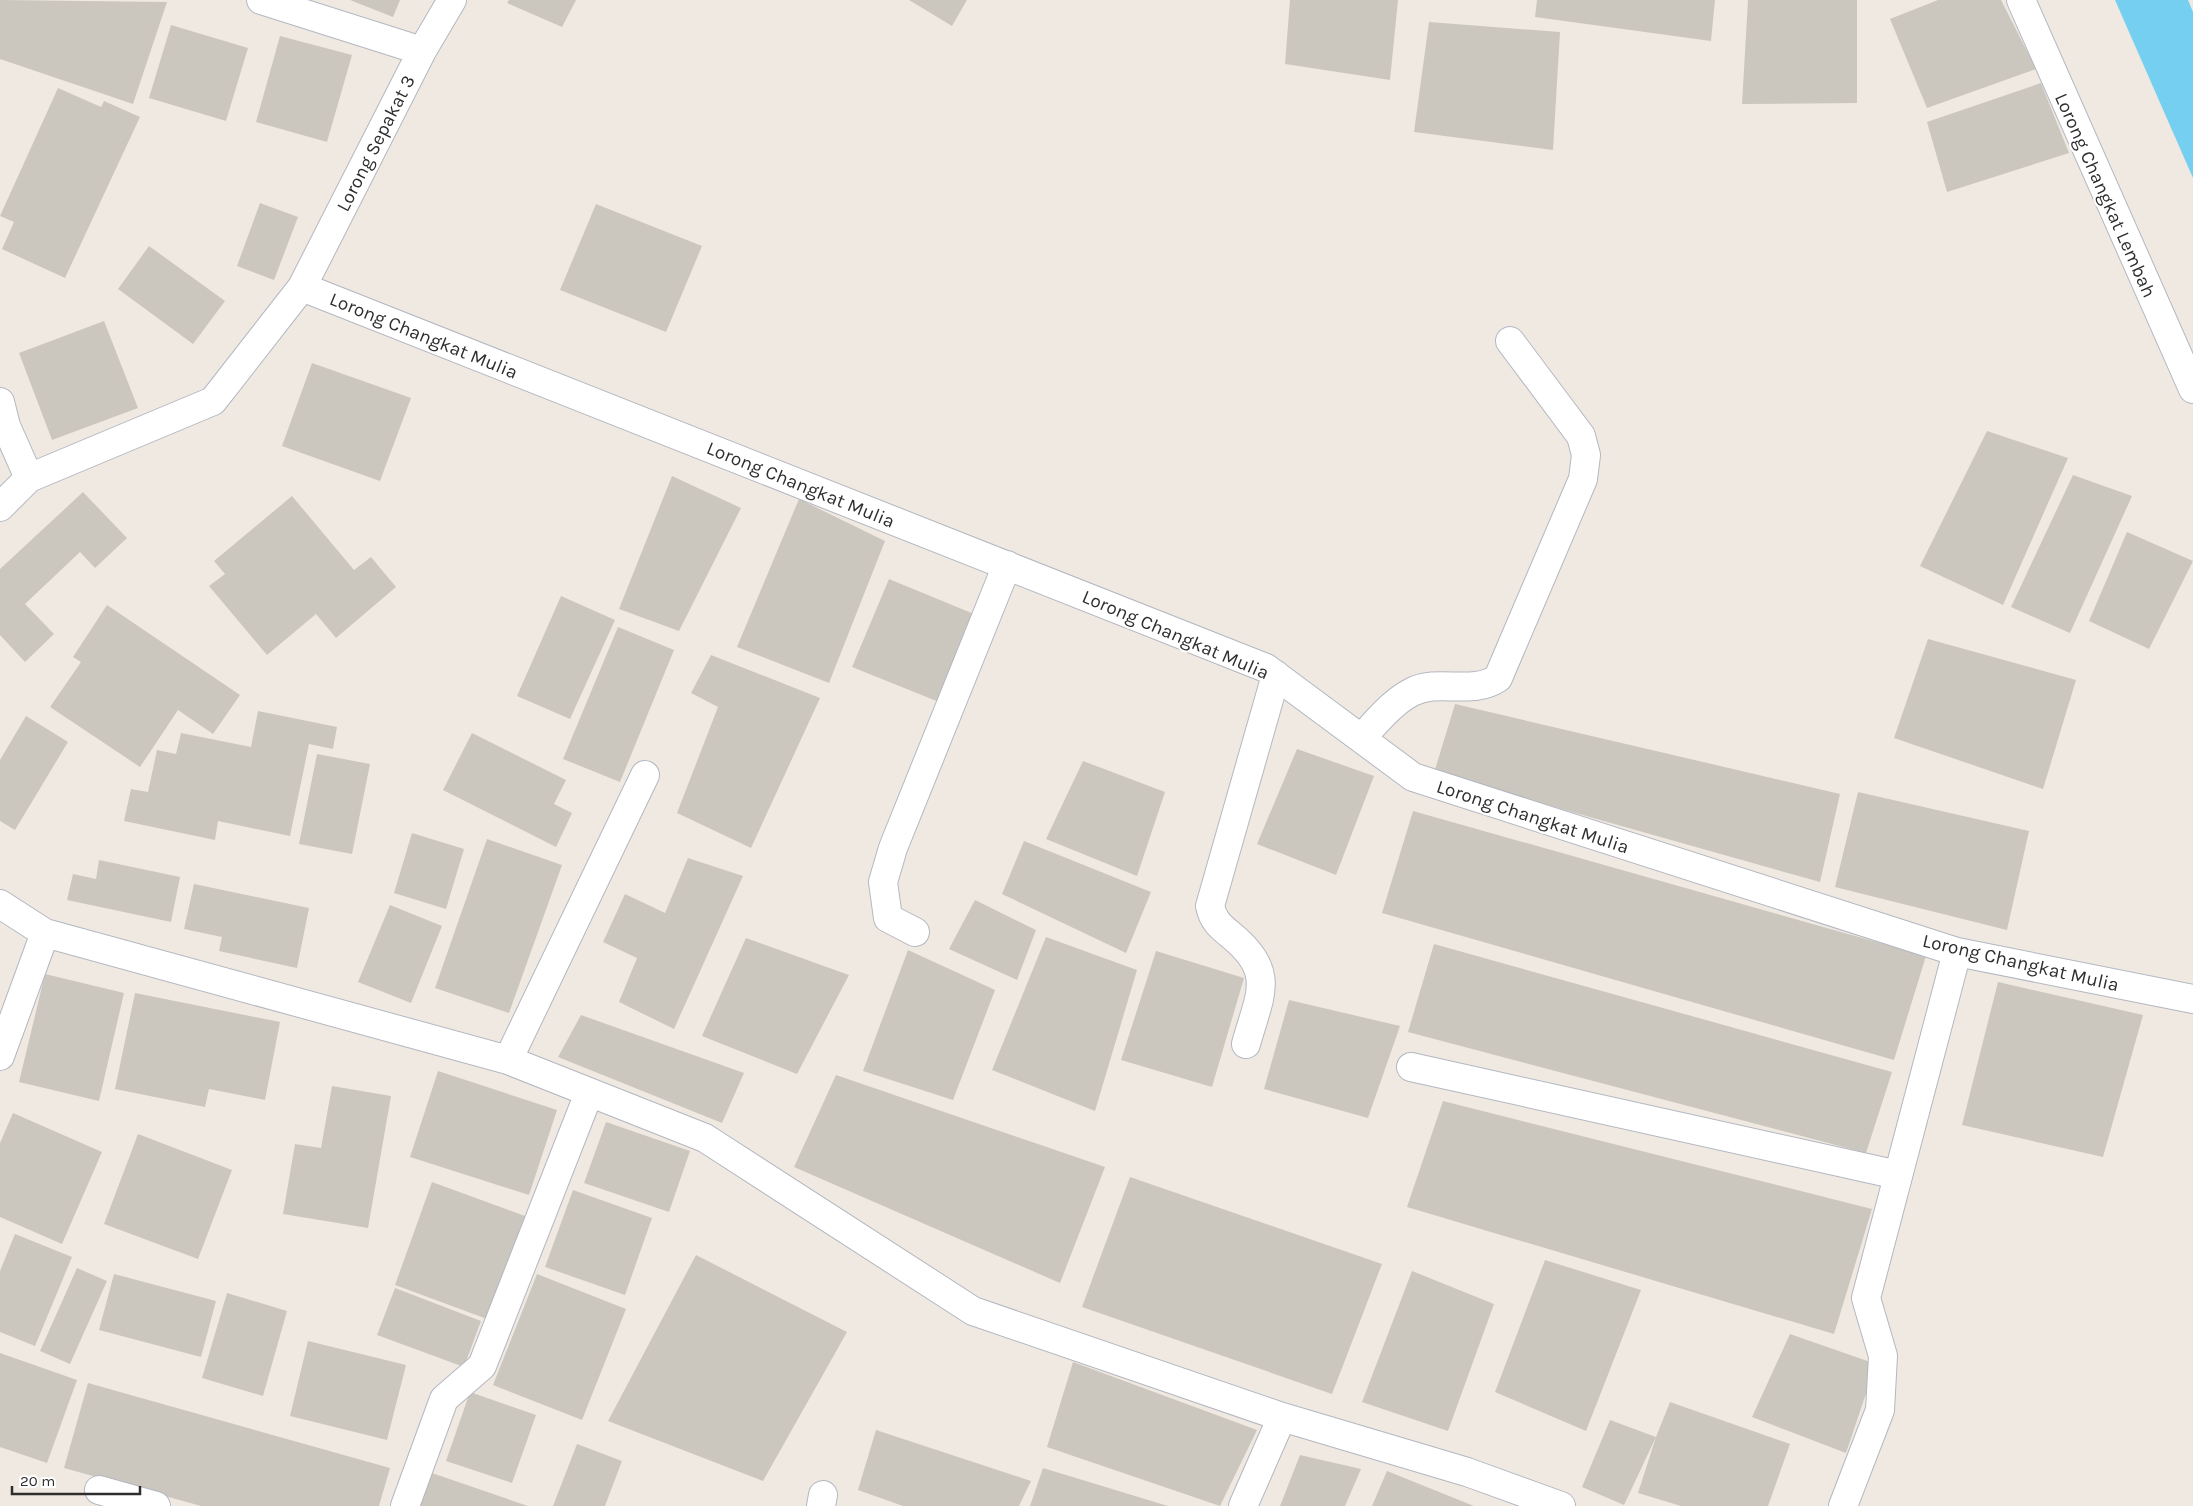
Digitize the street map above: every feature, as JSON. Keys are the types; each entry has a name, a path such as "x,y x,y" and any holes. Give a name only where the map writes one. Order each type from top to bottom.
{"street":[{"path":"261,0 422,51"},
{"name":"Lorong Sepakat 3","path":"29,478 212,401 302,287 422,51 452,0"},
{"name":"Lorong Changkat Lembah","path":"2021,0 2193,389"},
{"name":"Lorong Changkat Mulia","path":"302,287 1266,668 1413,777 1957,952 2193,999"},
{"path":"1361,738 1400,700 1413,691 1431,687 1484,686 1498,678 1583,479 1586,455 1581,436 1510,341"},
{"path":"0,402 6,426 29,478 0,507"},
{"path":"915,932 888,918 883,882 893,848 1007,565"},
{"path":"1246,1044 1260,992 1260,968 1246,948 1219,925 1212,916 1210,906 1276,675"},
{"path":"508,1060 644,775"},
{"path":"0,904 45,933 508,1060 705,1138 973,1311 1282,1417 1467,1472 1516,1498 1561,1506"},
{"path":"0,1056 45,933"},
{"path":"1842,1506 1880,1410 1883,1356 1866,1298 1957,952"},
{"path":"1411,1067 1898,1175"},
{"path":"405,1506 444,1399 482,1366 589,1093"},
{"path":"1243,1506 1282,1417"},
{"path":"99,1490 156,1506"}],"water":[{"path":"2115,0 2188,0 2193,12 2193,178"}],"building":[{"path":"0,0 167,2 133,104 0,59"},
{"path":"350,0 400,0 393,17"},
{"path":"509,0 576,0 562,27 507,3"},
{"path":"909,0 967,0 952,26"},
{"path":"1290,0 1398,0 1390,80 1285,64"},
{"path":"1537,0 1715,0 1711,41 1535,17"},
{"path":"1748,0 1857,0 1857,103 1742,104"},
{"path":"1938,0 2001,0 2036,69 1927,108 1890,19"},
{"path":"1429,22 1560,32 1553,150 1414,132"},
{"path":"171,25 248,48 226,121 149,98"},
{"path":"280,36 352,55 327,142 256,122"},
{"path":"2041,83 2069,153 1947,192 1927,122"},
{"path":"58,88 101,107 104,101 140,117 65,278 2,249 14,222 0,216"},
{"path":"260,203 298,217 274,280 237,266"},
{"path":"596,204 702,246 666,332 560,290"},
{"path":"149,246 225,301 193,344 118,289"},
{"path":"104,321 138,408 52,440 19,353"},
{"path":"312,363 411,398 380,481 282,446"},
{"path":"1987,431 2068,458 2003,605 1920,566"},
{"path":"2073,475 2132,496 2070,633 2011,607"},
{"path":"672,476 741,508 679,631 619,609"},
{"path":"83,492 127,538 95,568 80,552 25,604 54,634 25,662 0,635 0,569"},
{"path":"292,496 354,570 371,557 396,587 336,638 316,614 267,655 209,586 225,574 214,561"},
{"path":"799,499 885,541 829,683 737,647"},
{"path":"2127,532 2193,561 2149,649 2089,621"},
{"path":"889,579 974,614 939,702 852,667"},
{"path":"561,596 615,620 570,719 517,696"},
{"path":"107,605 240,695 213,734 178,710 140,767 50,707 81,662 73,657"},
{"path":"618,627 674,650 620,782 563,759"},
{"path":"1928,639 2076,680 2043,789 1894,738"},
{"path":"711,655 820,698 751,848 677,813 718,707 691,693"},
{"path":"1455,704 1840,794 1820,882 1434,773"},
{"path":"258,711 337,727 333,749 309,744 290,836 218,821 215,840 124,821 131,789 148,792 157,750 176,754 181,733 251,747"},
{"path":"26,716 68,742 15,830 0,821 0,760"},
{"path":"472,733 566,780 554,804 572,813 556,847 443,790"},
{"path":"1297,749 1374,776 1336,875 1257,844"},
{"path":"317,754 370,764 352,854 299,844"},
{"path":"1083,761 1165,792 1137,876 1046,839"},
{"path":"1858,792 2029,831 2007,930 1835,887"},
{"path":"1413,811 1926,956 1894,1060 1382,913"},
{"path":"412,833 464,849 446,909 394,893"},
{"path":"487,839 562,865 509,1013 435,988"},
{"path":"1024,841 1151,892 1126,953 1002,894"},
{"path":"688,858 743,876 674,1029 619,1002 637,958 603,942 625,894 665,913"},
{"path":"99,860 180,877 171,922 67,900 73,874 96,879"},
{"path":"194,884 309,908 297,968 219,951 222,937 184,929"},
{"path":"975,900 1036,930 1017,980 949,949"},
{"path":"390,905 442,926 411,1003 358,982"},
{"path":"1046,937 1137,970 1095,1111 992,1070"},
{"path":"746,938 849,975 797,1074 702,1036"},
{"path":"1434,944 1892,1072 1866,1153 1408,1032"},
{"path":"908,950 995,990 953,1100 863,1071"},
{"path":"1156,951 1244,978 1212,1087 1121,1060"},
{"path":"45,974 124,993 99,1101 19,1082"},
{"path":"1998,982 2143,1015 2103,1157 1962,1125"},
{"path":"135,993 280,1022 265,1100 209,1089 205,1107 115,1089"},
{"path":"1289,1000 1400,1026 1368,1118 1264,1089"},
{"path":"581,1015 744,1073 722,1123 558,1057"},
{"path":"438,1071 557,1110 529,1195 410,1157"},
{"path":"836,1075 1105,1167 1060,1283 794,1167"},
{"path":"332,1086 391,1096 368,1228 283,1214 295,1144 321,1148"},
{"path":"1443,1101 1872,1209 1834,1334 1407,1207"},
{"path":"13,1113 102,1152 62,1244 0,1217 0,1143"},
{"path":"606,1122 690,1151 669,1212 584,1183"},
{"path":"138,1134 232,1170 198,1259 104,1224"},
{"path":"1130,1177 1382,1264 1332,1394 1082,1307"},
{"path":"432,1182 525,1216 487,1319 395,1285"},
{"path":"573,1190 652,1218 625,1295 545,1267"},
{"path":"15,1234 72,1257 35,1346 0,1332 0,1271"},
{"path":"696,1255 847,1332 763,1481 608,1421"},
{"path":"1545,1260 1641,1290 1586,1431 1495,1392"},
{"path":"77,1268 107,1281 70,1364 40,1351"},
{"path":"1412,1271 1494,1304 1448,1431 1362,1402"},
{"path":"114,1274 216,1301 201,1357 99,1330"},
{"path":"537,1274 626,1309 582,1420 493,1385"},
{"path":"395,1288 481,1321 464,1367 377,1335"},
{"path":"227,1293 287,1311 263,1396 202,1378"},
{"path":"1790,1334 1876,1364 1846,1453 1752,1417"},
{"path":"308,1341 406,1365 387,1440 290,1416"},
{"path":"0,1353 77,1380 47,1463 0,1447"},
{"path":"1073,1362 1257,1430 1220,1506 1047,1447"},
{"path":"88,1383 390,1468 379,1506 201,1506 64,1468"},
{"path":"470,1392 536,1415 512,1483 446,1461"},
{"path":"1670,1402 1790,1444 1768,1506 1681,1506 1638,1493 1656,1437"},
{"path":"1610,1420 1656,1437 1624,1505 1582,1487"},
{"path":"876,1430 1031,1481 1019,1506 903,1506 858,1490"},
{"path":"577,1444 622,1461 605,1506 553,1506"},
{"path":"1300,1455 1361,1469 1345,1506 1280,1506"},
{"path":"1043,1468 1168,1506 1030,1506"},
{"path":"1387,1471 1474,1506 1372,1506"},
{"path":"429,1472 528,1506 417,1506"}]}
